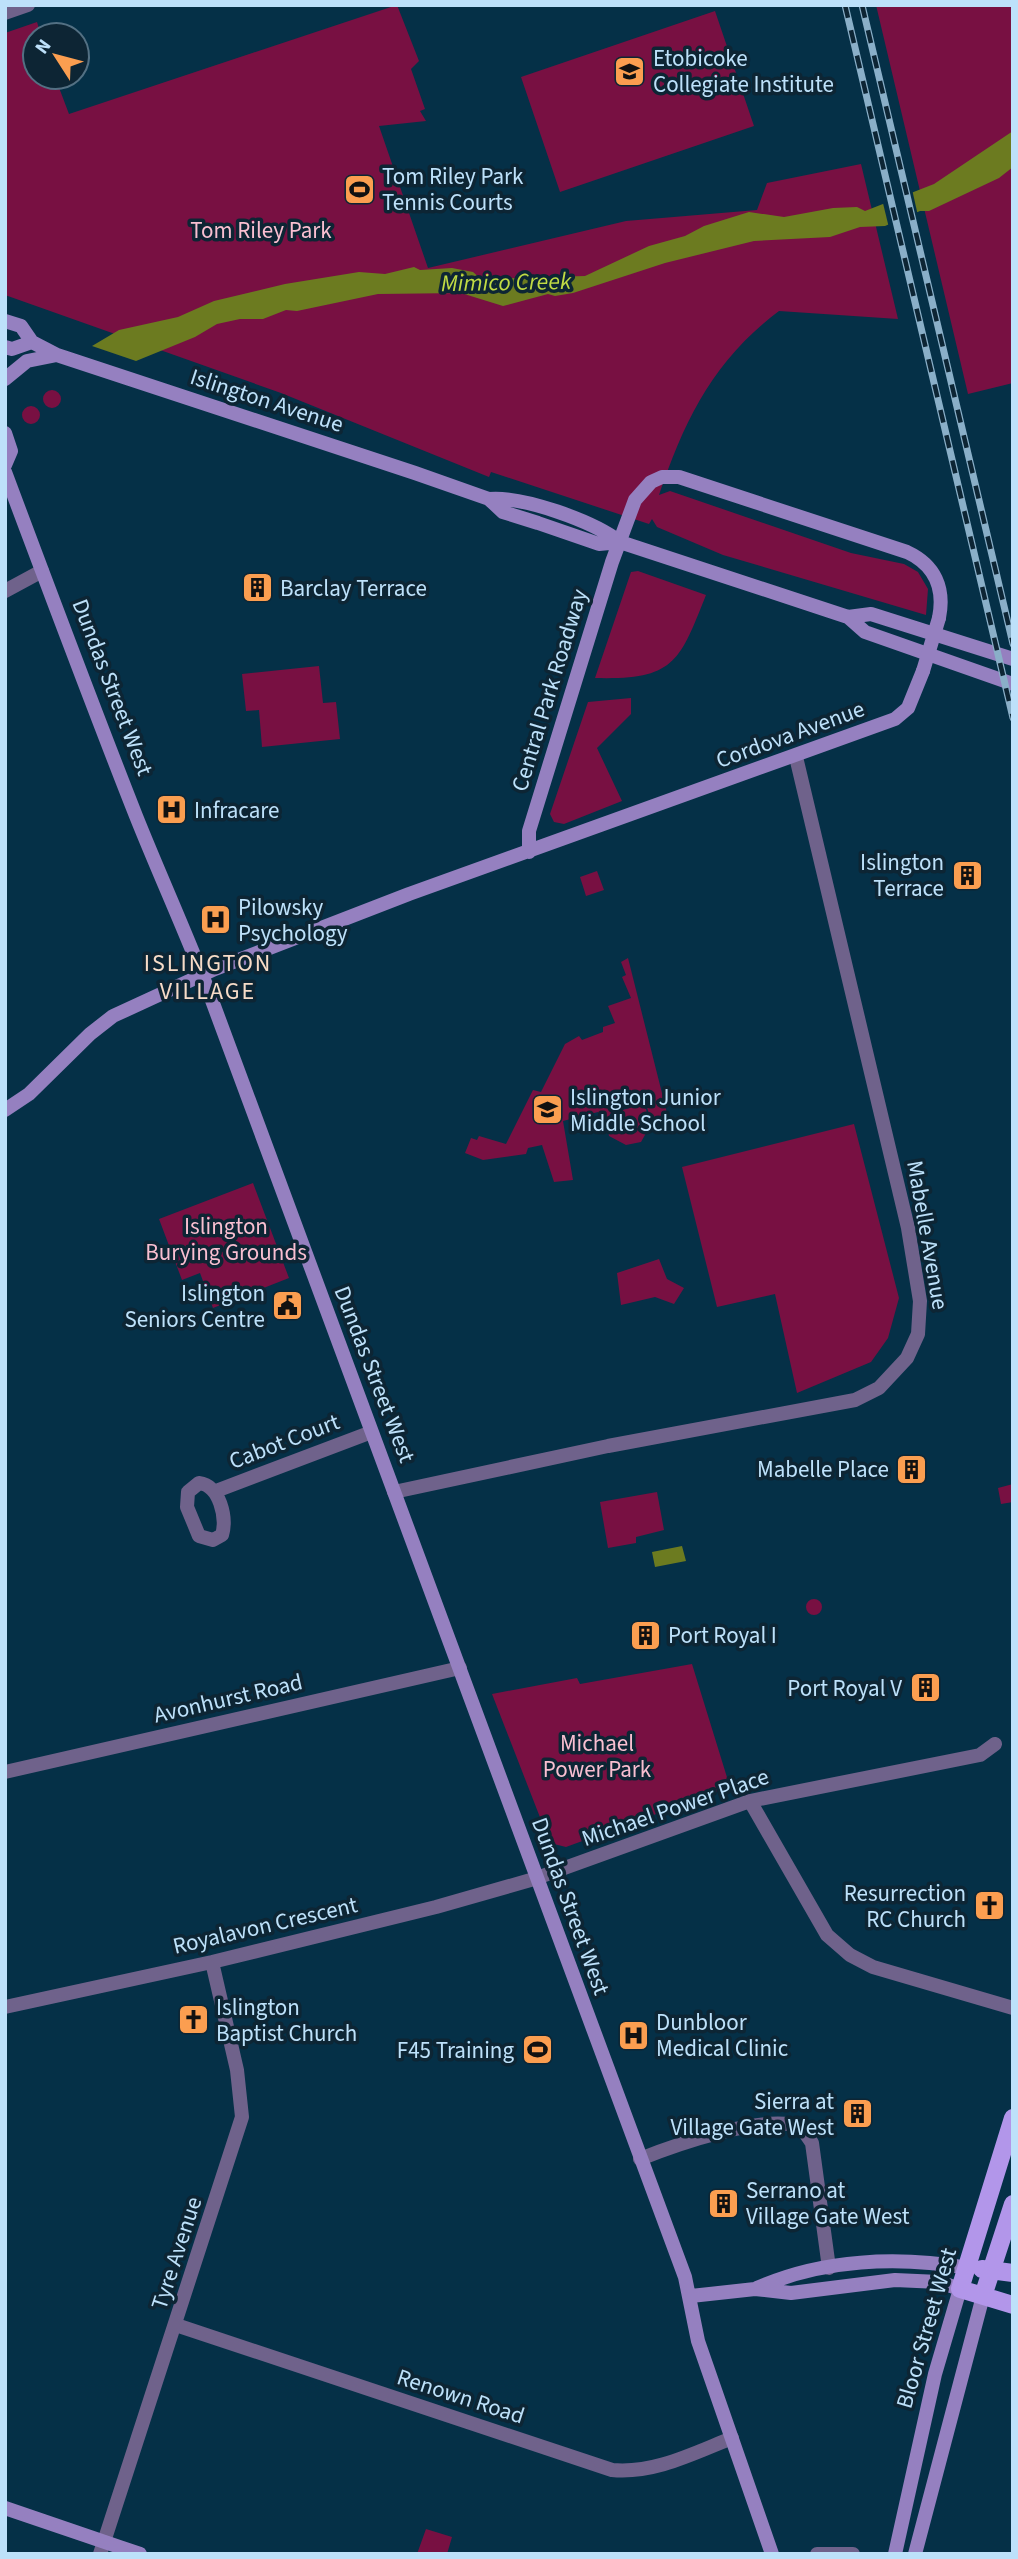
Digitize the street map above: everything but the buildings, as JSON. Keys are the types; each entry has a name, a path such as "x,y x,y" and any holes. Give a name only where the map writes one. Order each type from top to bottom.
{"main road":[{"name":"Islington Avenue","path":"5,321 21,326 32,342 57,355 489,499 503,512 599,544 620,542 848,617 865,632 1013,684"},
{"path":"5,347 12,349 32,342"},
{"path":"5,379 27,361 57,355"},
{"path":"5,433 11,452 5,465"},
{"name":"Dundas Street West","path":"5,472 125,787 202,975 369,1433 460,1668 534,1879 691,2296 698,2341 772,2554"},
{"name":"Cordova Avenue","path":"5,1110 29,1094 90,1034 113,1016 202,975 409,894 796,757 895,719 908,708 923,671 939,618 942,594 936,577 916,556 679,477 662,477 643,489 620,542"},
{"name":"Central Park Roadway","path":"529,852 529,831 620,542"},
{"name":"Islington Avenue","path":"848,617 871,614 1013,659"},
{"name":"Bloor Street West","path":"895,2554 935,2374 1013,2118"},
{"name":"Bloor Street West","path":"915,2554 945,2431 983,2296 1013,2204"},
{"path":"755,2289 789,2274 899,2260 1013,2273"},
{"path":"691,2296 755,2289 791,2293 895,2280 939,2282 1013,2305"},
{"path":"5,2508 102,2548 140,2554"}],"street":[{"path":"5,13 28,5"},
{"path":"5,590 42,571"},
{"name":"Mabelle Avenue","path":"394,1492 608,1446 855,1400 888,1381 911,1353 920,1317 908,1228 796,757"},
{"name":"Cabot Court","path":"216,1491 369,1433"},
{"name":"Avonhurst Road","path":"5,1772 460,1668"},
{"name":"Michael Power Place","path":"534,1879 750,1801 980,1755 995,1744"},
{"path":"750,1801 827,1935 850,1955 873,1967 1013,2008"},
{"name":"Royalavon Crescent","path":"5,2007 212,1962 534,1879"},
{"name":"Tyre Avenue","path":"102,2548 243,2117 237,2070 212,1962"},
{"path":"640,2159 706,2134 788,2123 801,2127 812,2143 829,2268"},
{"name":"Renown Road","path":"176,2325 612,2470 635,2472 651,2468 732,2438"},
{"path":"817,2554 853,2554"}],"green space":[{"name":"Tom Riley Park","path":"397,5 419,61 411,69 425,109 420,111 426,121 379,126 428,268 626,221 757,210 767,183 861,164 898,319 779,311 736,350 704,393 679,441 659,495 670,491 851,553 904,564 918,572 928,589 926,615 723,555 657,527 652,519 649,524 491,472 489,477 281,393 5,295 5,33 21,28 21,91 60,91 69,114"},
{"path":"876,5 1013,5 1013,383 968,394"},
{"path":"715,11 754,126 560,192 521,77"},
{"path":"52,390 58,393 61,399 58,405 52,408 46,405 43,399 46,393"},
{"path":"31,406 37,409 40,415 37,421 31,424 25,421 22,415 25,409"},
{"path":"638,571 706,595 688,637 670,663 658,671 642,675 595,678 631,572"},
{"path":"319,666 323,703 336,702 340,739 262,747 259,710 246,711 242,674"},
{"path":"631,698 631,714 597,748 622,801 564,824 554,822 550,814 588,702"},
{"path":"597,871 604,890 586,896 580,877"},
{"path":"628,958 668,1117 651,1122 647,1107 640,1103 612,1111 604,1125 598,1112 563,1121 573,1180 554,1182 542,1145 528,1148 526,1154 483,1160 465,1153 471,1138 477,1140 479,1136 506,1144 533,1090 541,1092 565,1044 579,1036 582,1040 603,1032 603,1027 615,1023 608,1006 631,998 622,977 626,975 621,962"},
{"path":"639,1105 646,1109 650,1126 641,1142 626,1145 609,1136 607,1126 616,1112"},
{"path":"854,1124 899,1298 888,1338 871,1362 797,1393 775,1294 717,1307 682,1167"},
{"name":"Islington Burying Grounds","path":"253,1183 289,1278 213,1308 200,1273 182,1280 159,1219"},
{"path":"659,1259 667,1279 684,1288 674,1304 655,1297 621,1305 617,1273"},
{"path":"1013,1484 1013,1502 1001,1504 998,1488"},
{"path":"657,1492 664,1530 636,1537 636,1543 608,1548 600,1502"},
{"path":"811,1599 817,1599 822,1607 820,1613 811,1615 806,1610 806,1604"},
{"name":"Michael Power Park","path":"692,1664 730,1787 566,1847 550,1843 492,1694 577,1678 580,1684"},
{"path":"426,2529 452,2537 447,2554 417,2554"}],"water":[{"name":"Mimico Creek","path":"1013,131 1013,167 999,178 929,211 920,211 885,226 860,227 830,237 754,241 665,263 573,293 555,296 548,294 503,306 461,293 378,294 297,311 286,310 263,319 240,319 217,324 195,337 136,361 92,346 119,330 178,317 214,301 285,284 359,272 385,274 414,267 420,270 452,268 473,272 481,279 585,276 649,246 685,236 704,226 749,212 784,217 833,208 857,207 865,211 934,184"},
{"path":"682,1546 686,1561 655,1567 652,1552"}],"pier":[{"path":"912,189 918,216 889,228 882,199"}],"railway":[{"path":"845,5 1013,718"},
{"path":"862,5 1013,644"}],"place":[{"name":"Etobicoke Collegiate Institute","path":"630,71"},
{"name":"Tom Riley Park Tennis Courts","path":"359,189"},
{"name":"Barclay Terrace","path":"257,588"},
{"name":"Infracare","path":"171,810"},
{"name":"Islington Terrace","path":"967,875"},
{"name":"Pilowsky Psychology","path":"215,920"},
{"name":"Islington Junior Middle School","path":"547,1110"},
{"name":"Islington Seniors Centre","path":"288,1306"},
{"name":"Mabelle Place","path":"912,1469"},
{"name":"Port Royal I","path":"645,1635"},
{"name":"Port Royal V","path":"925,1688"},
{"name":"Resurrection RC Church","path":"989,1906"},
{"name":"Islington Baptist Church","path":"193,2020"},
{"name":"Dunbloor Medical Clinic","path":"633,2035"},
{"name":"F45 Training","path":"537,2050"},
{"name":"Sierra at Village Gate West","path":"857,2114"},
{"name":"Serrano at Village Gate West","path":"723,2203"}],"district":[{"name":"ISLINGTON VILLAGE","path":"208,977"}]}
